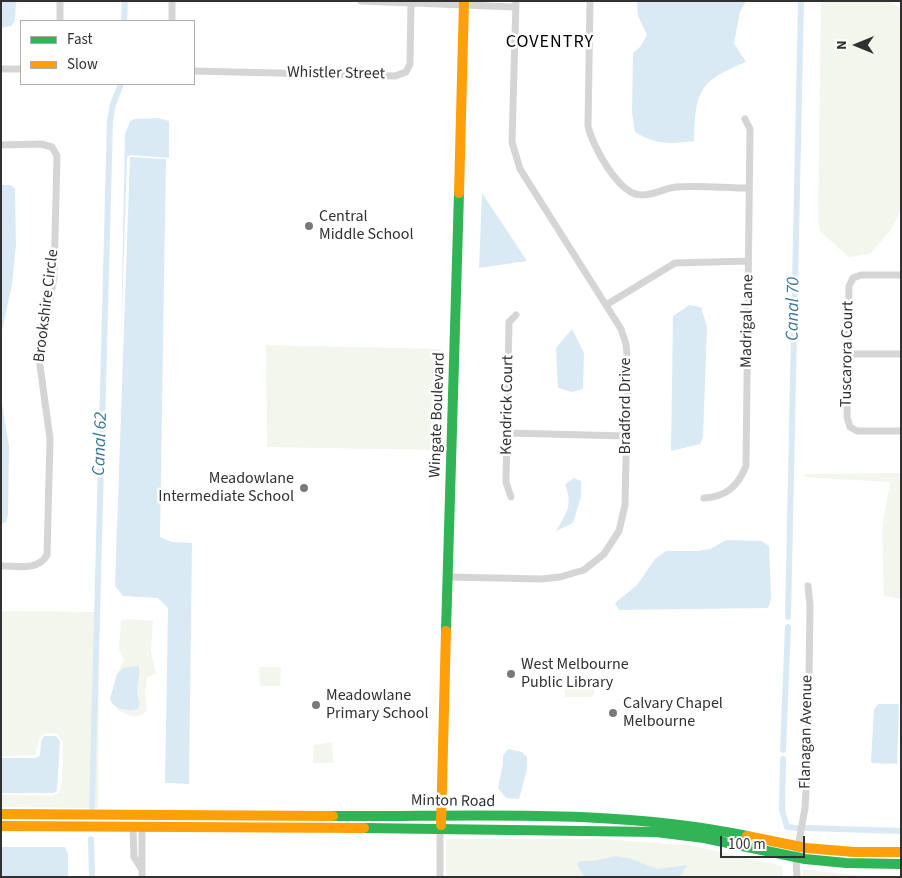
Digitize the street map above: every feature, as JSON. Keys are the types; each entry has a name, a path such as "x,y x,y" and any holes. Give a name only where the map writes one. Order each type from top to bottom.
{"main road":[{"name":"Wingate Boulevard","path":"440,830 442,818 464,3"},
{"name":"Minton Road","path":"1,814 218,817 608,818 704,826 798,846 854,852 901,852"},
{"path":"608,818 618,830 629,819"},
{"name":"Minton Road","path":"1,826 618,830 656,832 704,838 796,858 846,863 901,864"}],"street":[{"path":"60,1 60,20"},
{"path":"172,1 172,20"},
{"path":"361,1 515,4"},
{"path":"590,1 588,126 591,139 617,180 627,190 641,195 675,187 749,188"},
{"name":"Whistler Street","path":"195,71 395,76 406,72 410,64 411,2"},
{"name":"Bradford Drive","path":"448,577 541,580 584,570 604,554 618,532 625,505 628,366 626,344 621,329 520,169 512,142 515,4"},
{"path":"1,69 20,69"},
{"name":"Madrigal Lane","path":"704,498 715,498 734,488 741,479 746,466 750,130 745,119"},
{"name":"Brookshire Circle","path":"1,145 42,144 52,148 57,156 54,277 39,358 50,439 47,555 42,563 33,566 1,566"},
{"path":"606,306 674,263 748,261"},
{"name":"Tuscarora Court","path":"901,275 861,275 854,278 849,286 847,417 850,427 857,431 901,432"},
{"name":"Kendrick Court","path":"511,498 506,482 509,322 516,315"},
{"path":"848,354 901,354"},
{"path":"507,433 627,436"},
{"name":"Flanagan Avenue","path":"797,877 796,858 805,808 808,754 810,605 808,586"},
{"path":"218,817 218,828"},
{"path":"137,827 134,857 142,874"},
{"path":"440,830 440,877"}],"shaded area":[{"path":"1,1 16,1 15,21 11,26 1,28"},
{"path":"637,1 746,1 740,12 734,43 746,62 718,76 709,82 703,90 696,110 694,141 664,143 635,132 632,113 633,53 641,46 647,35 638,16"},
{"path":"821,1 887,1 901,8 901,210 891,230 870,254 849,257 821,232 818,224"},
{"path":"158,118 169,121 169,158 130,155 127,157 121,346 125,134 130,121"},
{"path":"130,157 166,159 160,537 172,542 192,543 189,784 165,783 168,608 158,598 123,596 115,586"},
{"path":"1,185 10,185 15,189 16,245 12,285 1,335"},
{"path":"482,193 527,261 479,268"},
{"path":"689,305 701,307 707,327 703,437 700,444 671,451 673,316"},
{"path":"572,329 584,353 583,389 572,392 558,388 556,348"},
{"path":"266,345 441,349 442,450 267,447"},
{"path":"1,398 9,446 8,515 6,522 1,524"},
{"path":"901,473 901,599 884,596 882,529 890,482 804,477 805,474"},
{"path":"574,478 581,481 581,497 573,523 556,531 569,504 565,484"},
{"path":"726,540 762,541 769,546 771,599 768,608 619,610 615,603 637,585 655,559 666,551 710,549"},
{"path":"1,611 99,612 98,808 1,807 1,795 52,796 59,793 62,783 63,742 57,734 47,733 40,737 35,755 1,756"},
{"path":"127,619 153,621 151,651 156,674 147,677 145,693 147,710 137,716 117,710 117,707 125,710 140,703 136,690 134,667 117,674 124,660 119,649 121,621"},
{"path":"138,666 137,691 140,703 138,709 126,710 118,708 110,699 117,674 123,668"},
{"path":"259,667 281,667 280,686 260,686"},
{"path":"565,682 594,682 594,695 590,697 565,697"},
{"path":"878,704 898,704 899,706 897,764 872,763 871,761 874,709"},
{"path":"44,736 56,736 60,741 57,791 53,793 1,793 1,758 36,758 40,755 41,741"},
{"path":"332,742 333,763 313,763 314,745"},
{"path":"508,749 522,752 527,757 527,770 519,799 506,798 498,788 503,756"},
{"path":"446,839 604,839 693,846 782,866 783,877 446,877"},
{"path":"1,847 65,847 68,854 68,877 1,877"},
{"path":"615,856 632,859 657,869 688,865 679,877 584,877 577,864 580,861 593,861"},
{"path":"803,869 850,875 901,877 803,877"}],"waterway":[{"name":"Canal 62","path":"124,20 125,1"},
{"name":"Canal 70","path":"788,617 801,1"},
{"name":"Canal 62","path":"92,807 110,121 113,104 121,85"},
{"name":"Canal 70","path":"783,750 788,627"},
{"name":"Canal 70","path":"783,759 782,810 787,827 797,828"},
{"path":"806,828 901,831"},
{"name":"Canal 62","path":"91,839 92,877"}],"traffic: fast":[{"path":"446,631 459,193"},
{"path":"333,816 488,815 593,818 645,821 747,836"},
{"path":"364,828 656,832 704,838 805,859 846,863 901,864"}],"traffic: slow":[{"path":"459,193 464,1"},
{"path":"441,825 446,631"},
{"path":"1,814 333,816"},
{"path":"1,826 364,828"},
{"path":"747,836 806,848 854,852 901,852"}],"place":[{"name":"Central Middle School","path":"309,226"},
{"name":"Meadowlane Intermediate School","path":"304,488"},
{"name":"West Melbourne Public Library","path":"511,674"},
{"name":"Meadowlane Primary School","path":"316,705"},
{"name":"Calvary Chapel Melbourne","path":"613,713"}],"district":[{"name":"COVENTRY","path":"550,43"}]}
